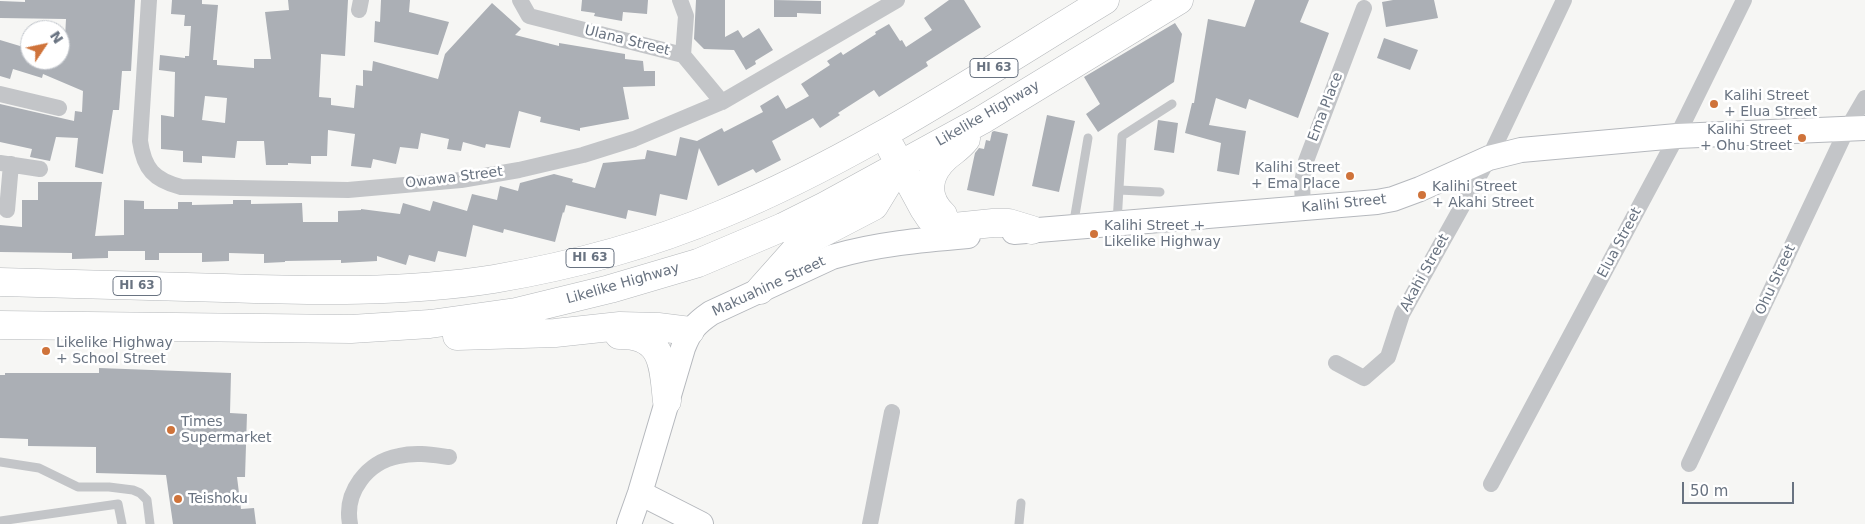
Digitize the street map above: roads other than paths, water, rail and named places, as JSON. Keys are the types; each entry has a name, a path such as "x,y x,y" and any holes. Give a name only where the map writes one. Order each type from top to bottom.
{"highway":[{"name":"HI 63","path":"0,282 274,290 382,289 493,279 540,270 628,248 719,216 807,175 882,134 1105,0"},
{"name":"Likelike Highway","path":"0,324 351,330 438,323 516,312 658,276 698,263 783,227 825,206 982,120 1179,0"},
{"path":"982,120 957,150 947,156 939,165 930,180 930,196 942,214 1009,223 1032,230"},
{"path":"882,134 921,204 930,218 936,223 944,228 993,222"},
{"path":"760,290 801,244 874,206 900,164"},
{"path":"351,330 386,337 555,333 620,326 658,327 690,331"},
{"path":"555,333 573,336 630,334 646,340 657,350 660,356 664,369 667,401"}],"street":[{"name":"Owawa Street","path":"149,0 140,141 145,163 155,176 167,184 181,187 348,190 462,180 519,170 583,156 634,139 722,102 897,0"},
{"name":"Ulana Street","path":"520,0 529,16 683,55 722,102"},
{"path":"680,0 686,16 683,55"},
{"name":"Akahi Street","path":"1336,363 1364,378 1388,357 1402,314 1489,158 1564,0"},
{"name":"Elua Street","path":"1490,484 1677,136 1744,0"},
{"name":"Ema Place","path":"1303,208 1302,183 1306,161 1364,8"},
{"path":"0,94 59,108"},
{"name":"Ohu Street","path":"1689,464 1856,128 1865,98"},
{"name":"Kalihi Street","path":"964,236 1362,204 1392,199 1420,189 1489,158 1521,150 1677,136 1856,128"},
{"path":"7,210 5,164 40,169"},
{"name":"Makuahine Street","path":"690,331 699,321 711,314 817,263 847,252 914,241 964,236"},
{"path":"629,524 690,331"},
{"path":"870,524 892,412"},
{"path":"350,524 348,509 354,490 360,480 377,465 397,456 407,454 449,456"},
{"path":"640,493 700,524"}],"lane":[{"path":"1117,224 1122,136 1172,104"},
{"path":"1073,228 1088,138"},
{"path":"1119,190 1160,192"},
{"path":"0,462 39,468 78,487 109,487 133,490 140,493 147,500 150,524"},
{"path":"1019,524 1021,503"},
{"path":"0,521 118,504 122,524"}],"place":[{"name":"Kalihi Street + Elua Street","path":"1714,104"},
{"name":"Kalihi Street + Ohu Street","path":"1802,138"},
{"name":"Kalihi Street + Ema Place","path":"1350,176"},
{"name":"Kalihi Street + Akahi Street","path":"1422,195"},
{"name":"Kalihi Street + Likelike Highway","path":"1094,234"},
{"name":"Likelike Highway + School Street","path":"46,351"},
{"name":"Times Supermarket","path":"171,430"},
{"name":"Teishoku","path":"178,499"}]}
